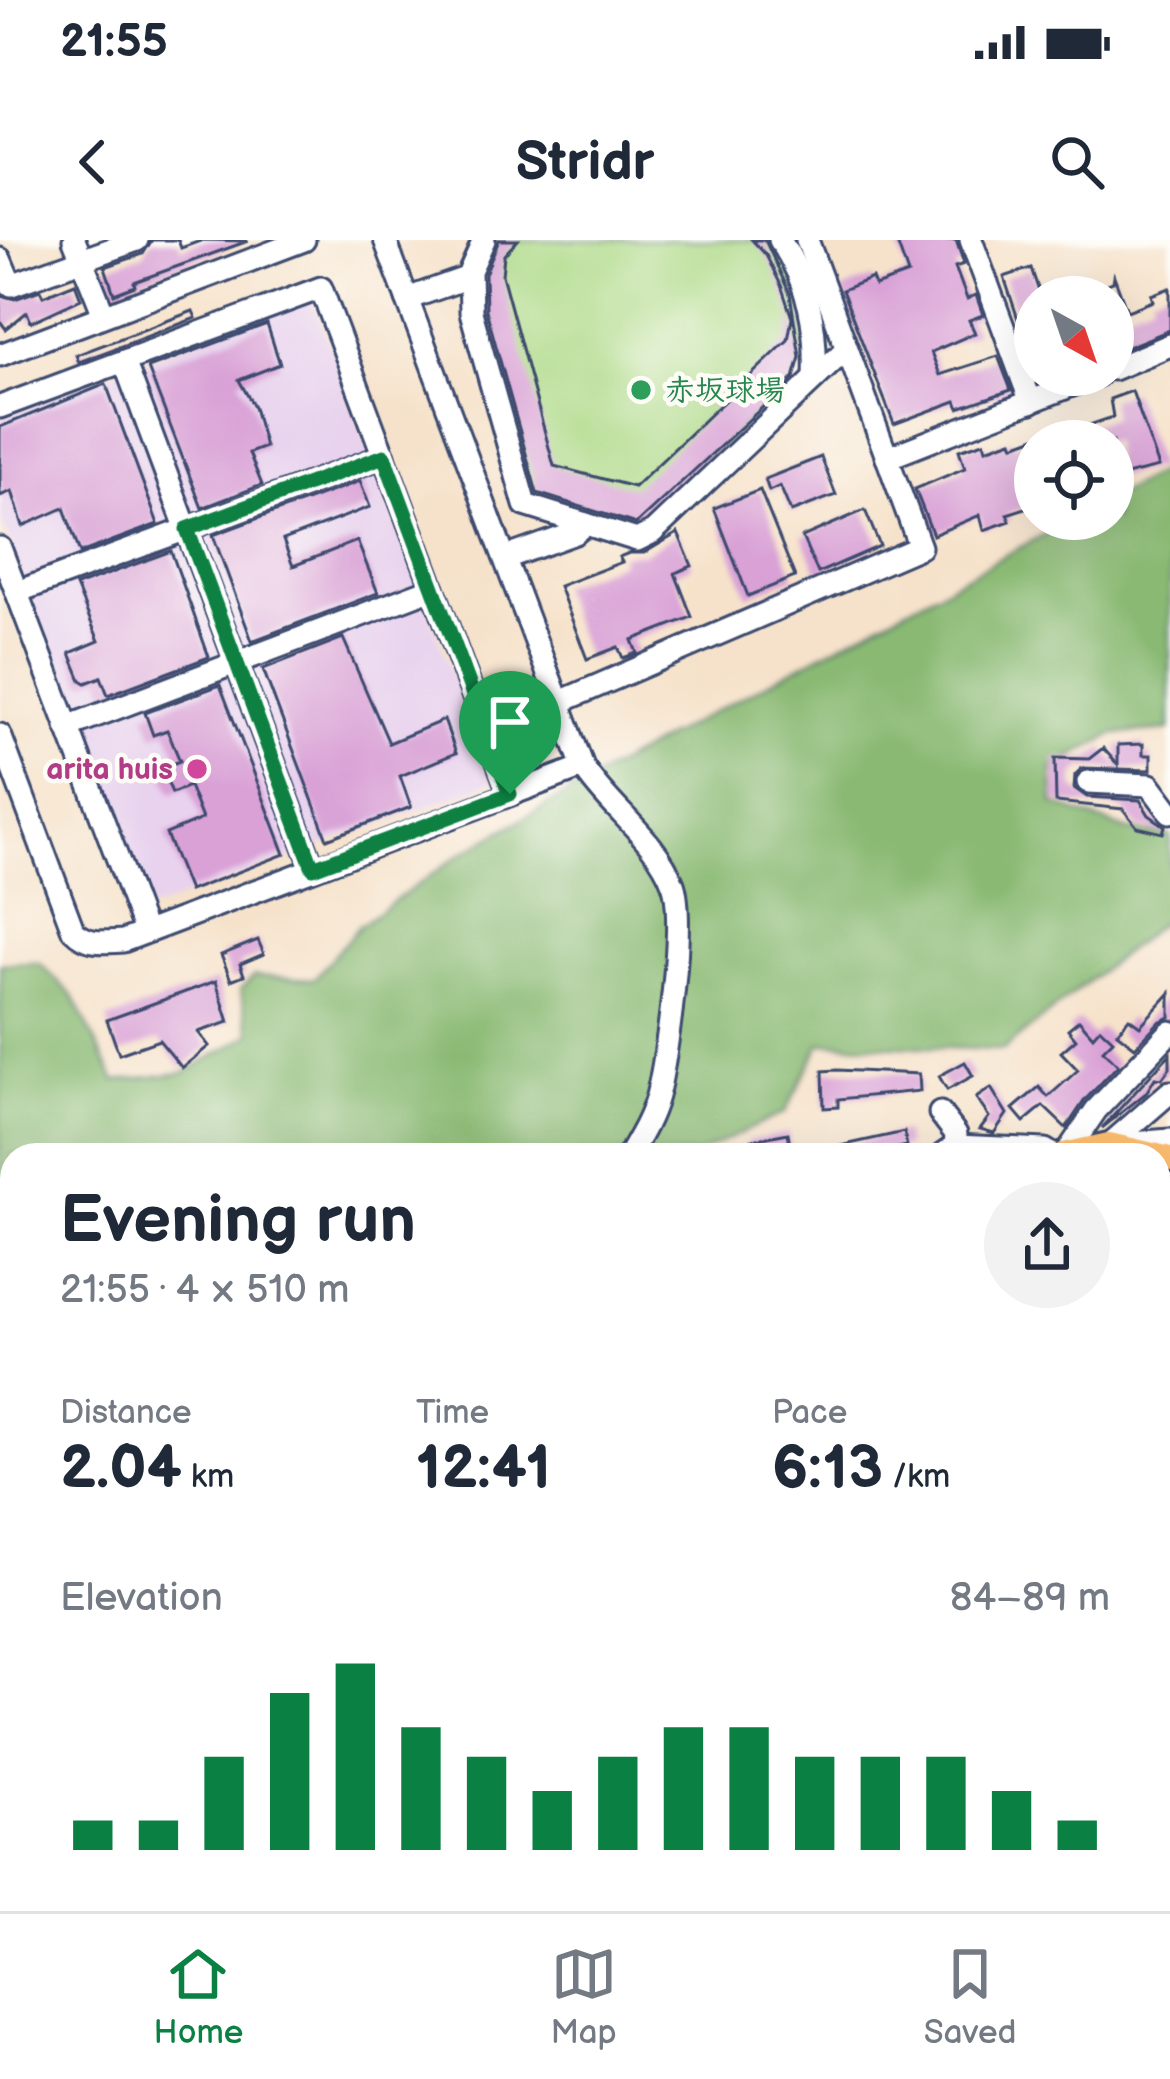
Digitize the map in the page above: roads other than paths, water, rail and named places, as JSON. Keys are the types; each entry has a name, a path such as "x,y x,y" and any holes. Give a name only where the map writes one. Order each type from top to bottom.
{"street":[{"path":"0,259 10,285 78,250 137,240"},
{"path":"0,355 304,240"},
{"path":"385,240 583,767 607,801 649,844 675,888 677,925 664,1060 650,1118 636,1143"},
{"path":"484,240 469,277 471,312 525,506 637,540 652,532 846,350"},
{"path":"780,240 802,276 807,295 816,331 815,378"},
{"path":"560,702 920,547 807,240"},
{"path":"971,240 1031,402"},
{"path":"78,250 104,315"},
{"path":"407,299 469,277"},
{"path":"0,407 321,288 510,794"},
{"path":"1134,361 1170,346"},
{"path":"124,361 313,868"},
{"path":"887,458 1046,396"},
{"path":"16,592 384,456"},
{"path":"505,558 575,533 586,524"},
{"path":"0,548 145,932"},
{"path":"68,727 433,588"},
{"path":"0,735 73,930 84,941 101,942 123,940 583,767"},
{"path":"1088,782 1150,785 1170,812"},
{"path":"1073,1143 1096,1110 1170,1032"},
{"path":"1111,1143 1170,1092"},
{"path":"940,1113 956,1134 952,1143"},
{"path":"1133,1143 1170,1140"}],"place":[{"name":"赤坂球場","path":"641,390"},
{"name":"arita huis","path":"197,769"}]}
